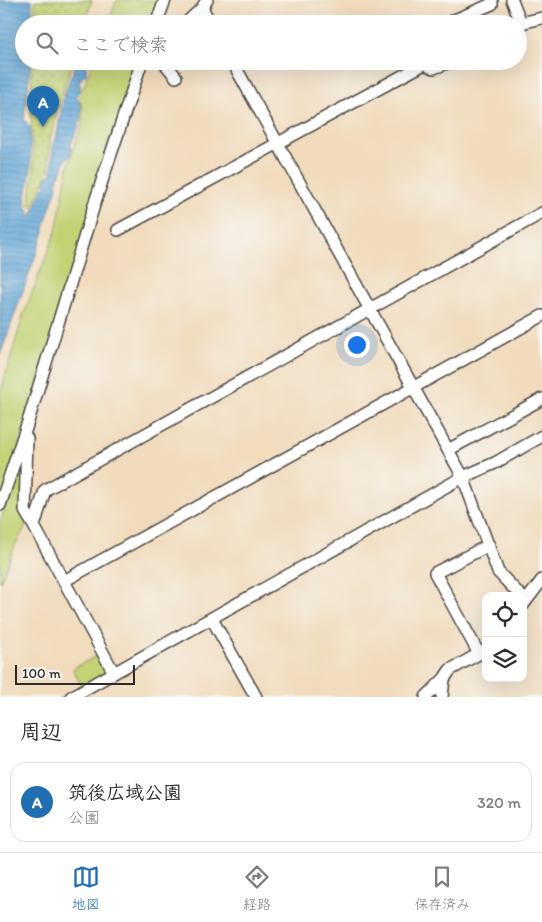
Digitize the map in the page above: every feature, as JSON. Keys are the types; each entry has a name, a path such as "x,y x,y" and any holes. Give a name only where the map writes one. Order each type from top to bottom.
{"street":[{"path":"159,15 165,0"},
{"path":"466,15 492,4 492,0"},
{"path":"512,0 518,15"},
{"path":"194,15 204,4"},
{"path":"527,22 542,18"},
{"path":"0,505 27,425 95,202 139,70"},
{"path":"170,70 176,77"},
{"path":"237,70 276,144 463,477 498,572 516,592"},
{"path":"118,230 413,70"},
{"path":"34,526 45,490 542,213"},
{"path":"64,581 542,316"},
{"path":"448,450 542,399"},
{"path":"27,425 25,511 114,673"},
{"path":"71,697 463,477 495,463 542,436"},
{"path":"426,697 450,670 482,652 435,573 489,545"},
{"path":"527,596 542,580"},
{"path":"212,619 256,697"},
{"path":"442,697 444,679"}],"green space":[{"path":"35,0 92,0 88,15 34,15"},
{"path":"117,0 161,0 156,15 111,15"},
{"path":"32,70 70,70 50,140 49,170 33,207 29,205 34,170 31,114"},
{"path":"90,70 137,70 0,505 0,394 23,316 56,231 68,167 82,123 82,106 79,99"},
{"path":"26,445 27,523 0,582 0,522"},
{"path":"100,654 109,671 83,688 73,670 74,668"}],"water":[{"path":"0,0 32,0 32,15 15,15 15,70 30,70 24,120 30,127 31,169 25,204 29,211 28,215 32,215 43,188 46,186 47,177 52,173 53,142 56,139 64,95 74,70 86,70 86,75 82,77 79,84 81,86 79,93 76,98 81,104 81,119 71,145 72,152 70,157 66,158 61,174 59,174 44,232 0,356"}],"place":[{"name":"筑後広域公園","path":"43,127"}]}
